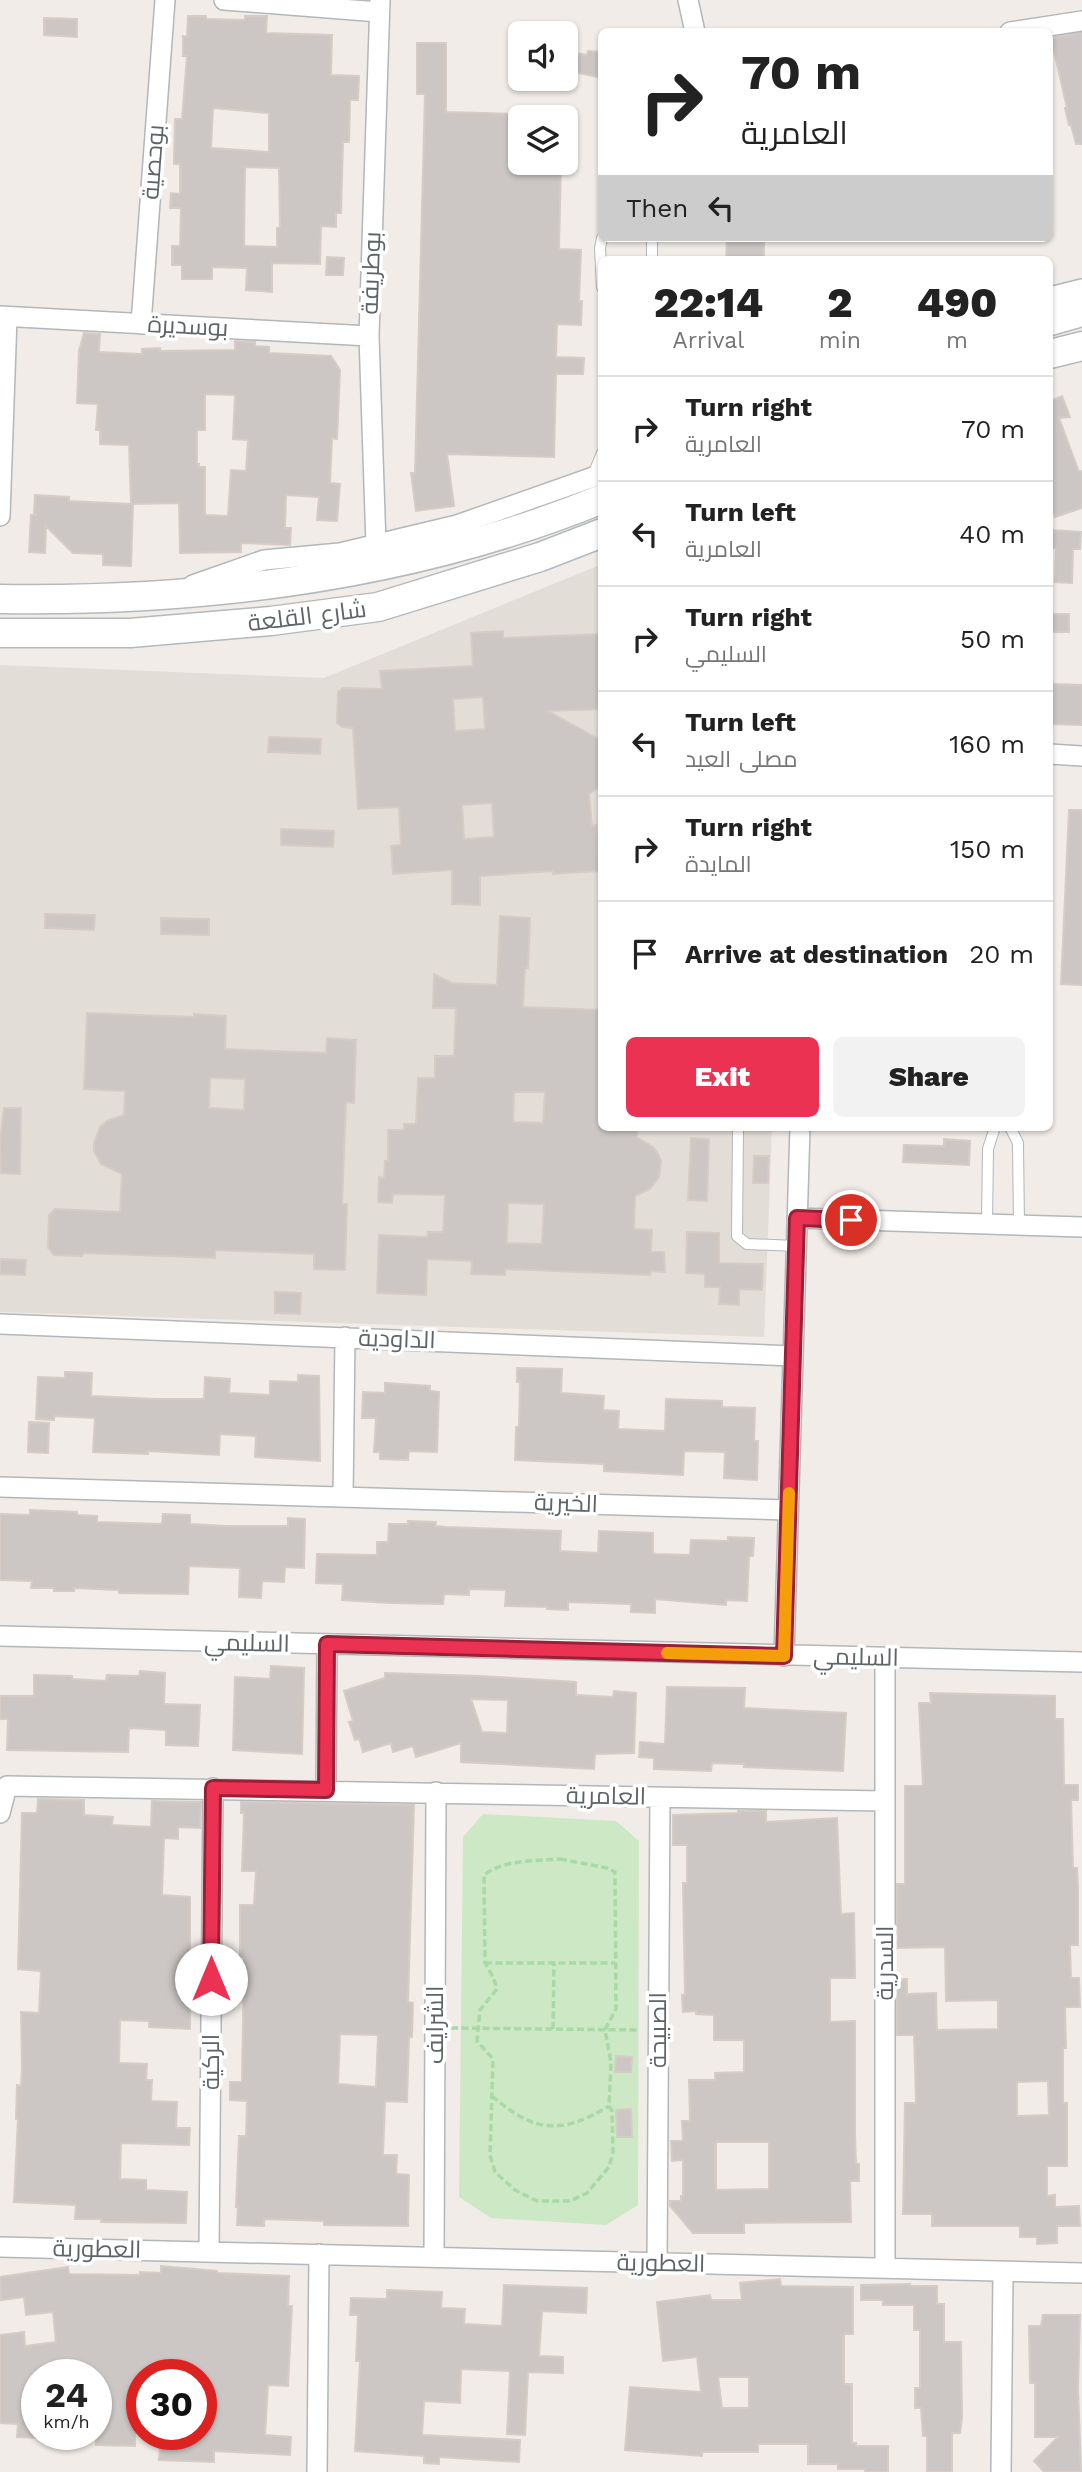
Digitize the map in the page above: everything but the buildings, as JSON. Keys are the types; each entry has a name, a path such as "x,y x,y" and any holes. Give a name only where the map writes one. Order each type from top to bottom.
{"main road":[{"path":"1053,320 1082,312"},
{"path":"1053,353 1082,346"},
{"name":"شارع القلعة","path":"0,599 60,600 277,585 361,570 462,547 570,512 598,484"},
{"name":"شارع القلعة","path":"0,634 130,633 271,621 378,607 540,558 598,535"}],"street":[{"name":"بوحصية","path":"141,324 165,0"},
{"path":"224,0 380,6"},
{"path":"688,0 694,28"},
{"name":"بوطريفة","path":"376,545 369,337 380,6"},
{"path":"1034,28 1082,20"},
{"path":"1053,296 1082,289"},
{"name":"بوسديرة","path":"0,516 3,316 369,337"},
{"name":"شارع القلعة","path":"169,593 264,560 340,554 457,525 598,484"},
{"path":"1053,754 1082,756"},
{"path":"784,1656 800,1131"},
{"path":"797,1218 1082,1227"},
{"name":"الداودية","path":"0,1324 793,1356"},
{"path":"343,1496 345,1337"},
{"name":"الخيرية","path":"0,1487 788,1510"},
{"name":"السليمي","path":"0,1636 1082,1662"},
{"path":"326,1790 327,1644"},
{"name":"السدرية","path":"885,1658 885,2268"},
{"name":"العامرية","path":"0,1813 4,1782 885,1801"},
{"name":"الركية","path":"209,2252 213,1788"},
{"name":"الشرايف","path":"434,2257 436,1792"},
{"name":"الصبيحة","path":"657,2263 660,1797"},
{"name":"العطورية","path":"0,2247 1082,2273"},
{"path":"317,2472 319,2254"},
{"path":"1001,2472 1003,2272"}],"lane":[{"path":"738,1131 737,1236 747,1244 796,1246"},
{"path":"987,1224 988,1149 994,1131"},
{"path":"1012,1131 1018,1143 1019,1226"}],"path":[{"path":"560,1859 615,1872 616,1963 616,2009 605,2030 611,2063 609,2106 612,2111 613,2152 609,2167 587,2193 570,2201 537,2201 515,2190 495,2172 490,2155 493,2059 477,2040 480,2010 497,1989 494,1977 485,1963 484,1874 494,1867 560,1859"},
{"path":"485,1963 616,1963"},
{"path":"553,2029 554,1963"},
{"path":"435,2027 658,2031"},
{"path":"492,2096 513,2114 540,2126 565,2126 587,2119 609,2106"}],"shaded area":[{"path":"598,566 598,1131 772,1131 764,1337 0,1312 0,665 324,678"}],"green space":[{"path":"483,1814 616,1821 639,1841 638,2205 606,2225 491,2218 459,2197 463,1837"}],"slow traffic":[{"path":"667,1653 784,1656 789,1493"}],"route":[{"path":"211,1979 213,1788 326,1790 327,1644 784,1656 797,1218 851,1220"}]}
